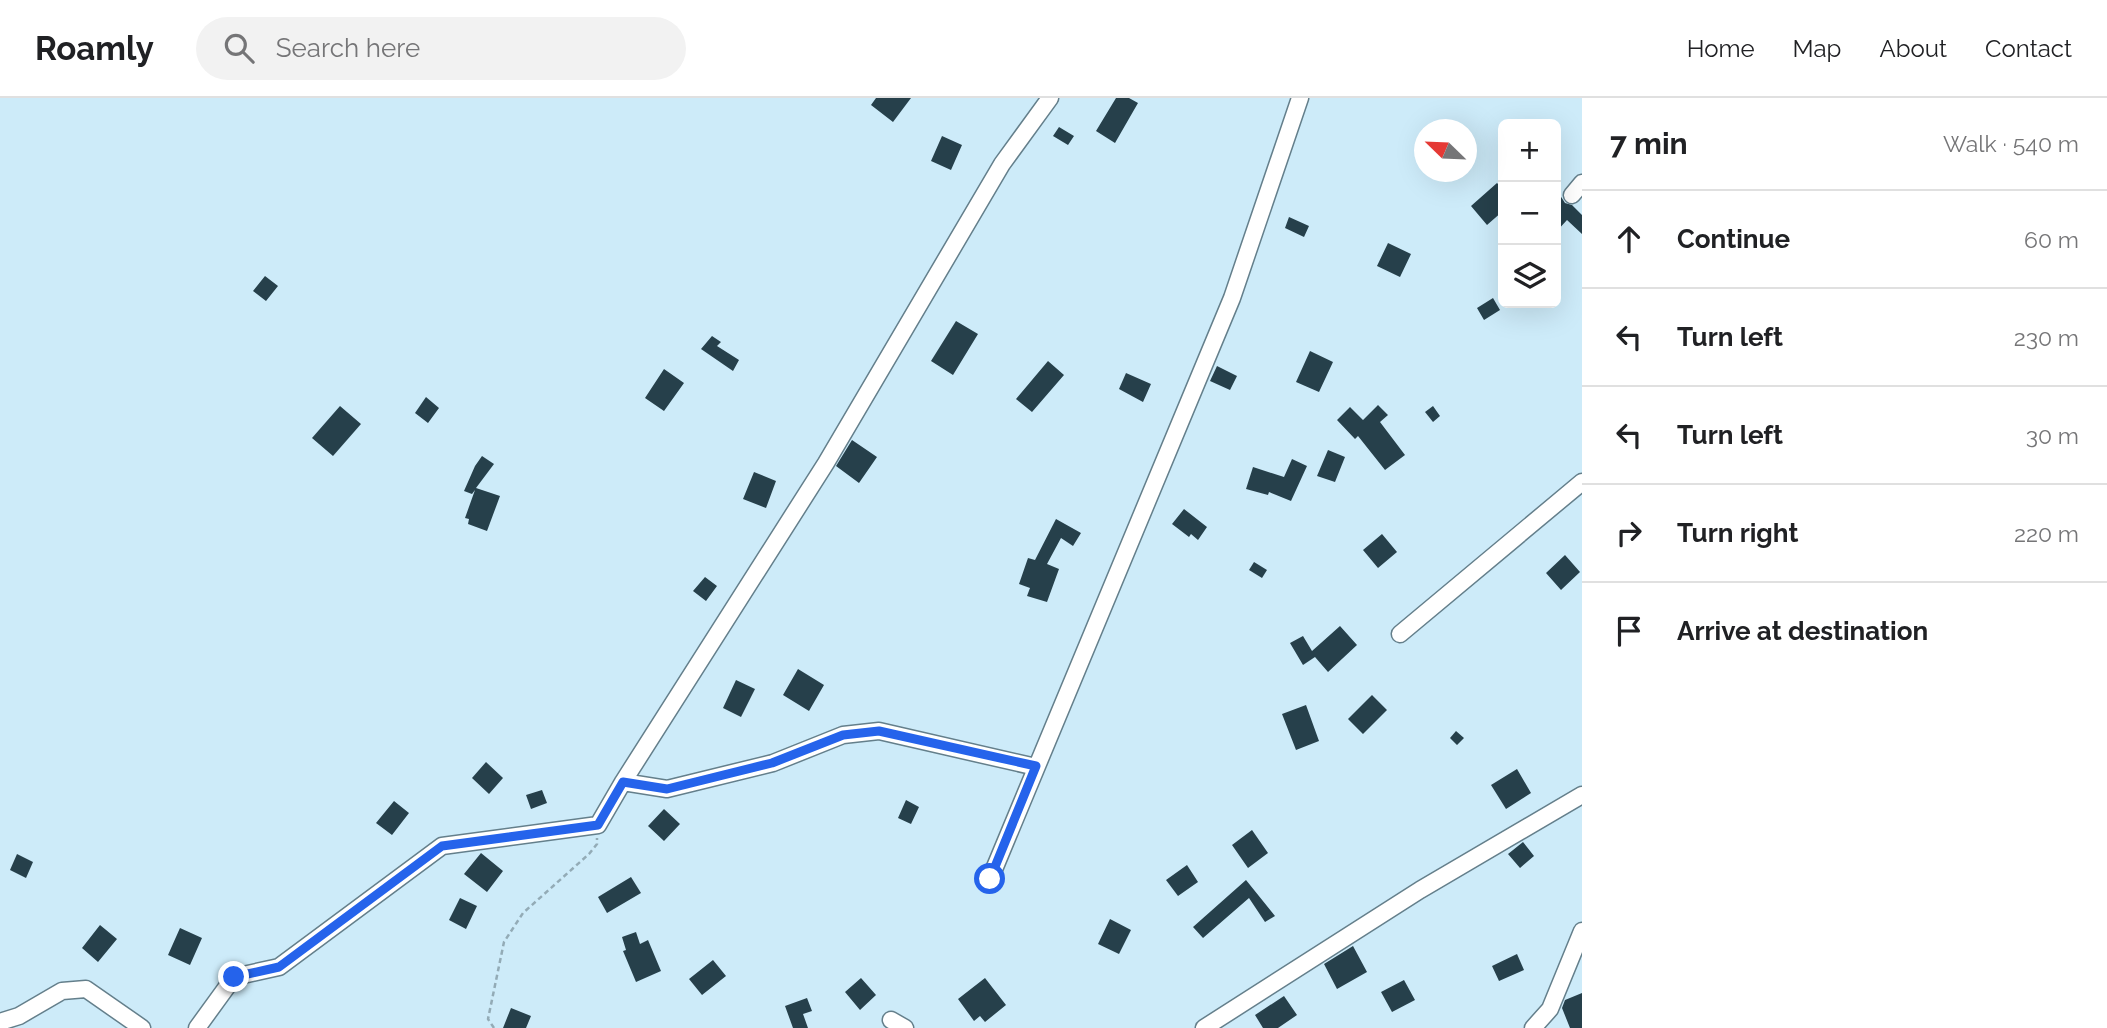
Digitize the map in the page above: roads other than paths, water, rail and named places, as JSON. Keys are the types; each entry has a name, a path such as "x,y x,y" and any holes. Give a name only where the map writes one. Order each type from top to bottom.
{"street":[{"path":"197,1028 234,977 279,967 442,846 598,825 826,463 1002,164 1050,98"},
{"path":"990,879 1232,298 1300,98"},
{"path":"1400,634 1582,482"},
{"path":"623,782 667,789 772,763 843,735 879,731 1036,766"},
{"path":"1204,1028 1420,890 1582,794"},
{"path":"1533,1028 1550,1009 1582,931"},
{"path":"0,1023 19,1016 62,991 86,989 142,1028"}]}
